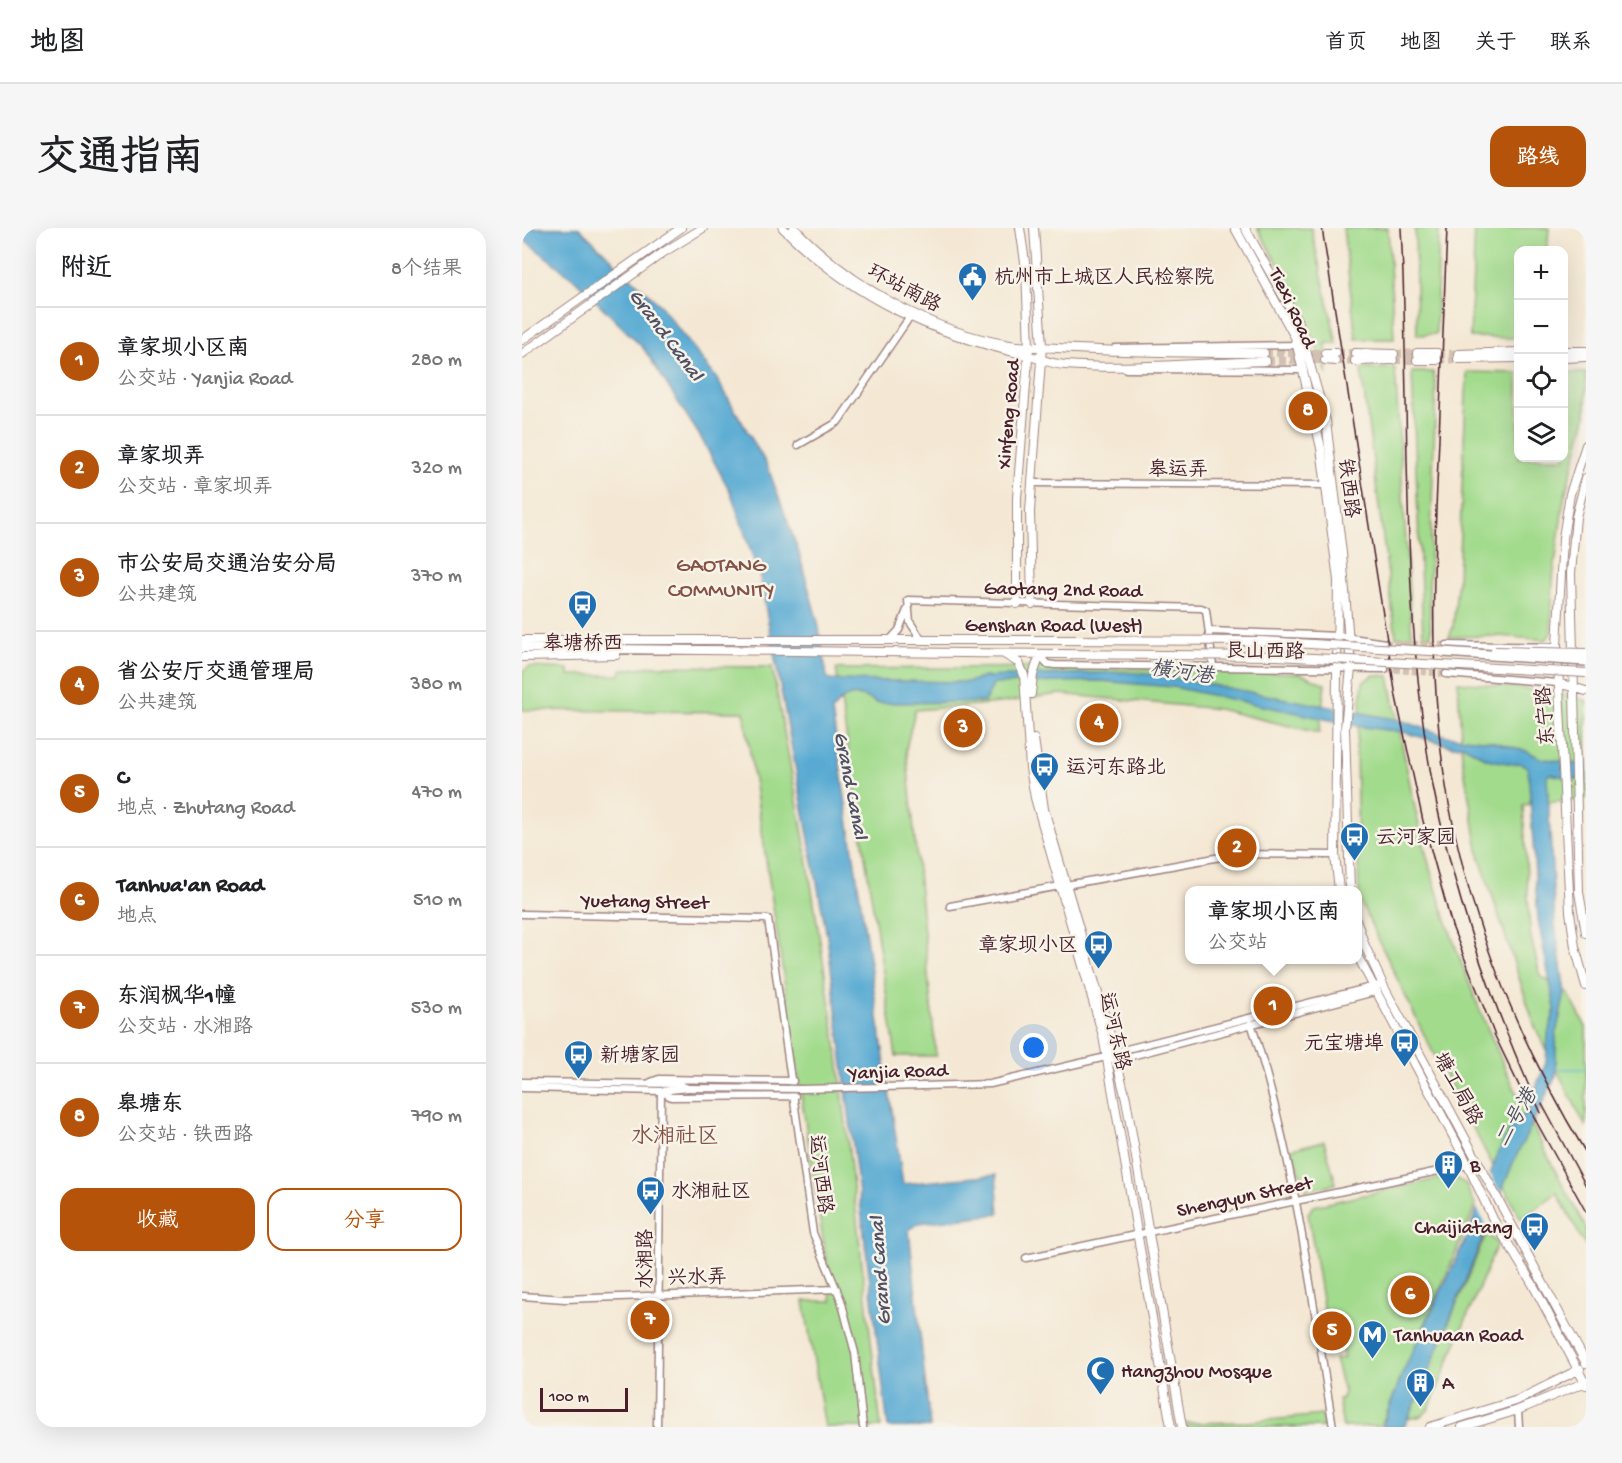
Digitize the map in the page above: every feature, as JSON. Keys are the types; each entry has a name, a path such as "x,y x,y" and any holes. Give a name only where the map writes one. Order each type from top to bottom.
{"highway":[{"path":"1445,649 1586,661"}],"main road":[{"path":"522,354 584,310 662,248 681,228"},
{"path":"522,340 662,248 703,228"},
{"path":"783,228 842,279 909,318 962,339 1029,351"},
{"name":"环站南路","path":"794,228 820,253 858,282 900,306 972,335 1029,351 1041,362 1092,367 1265,357 1088,351 1042,347 1029,351"},
{"name":"Xinfeng Road","path":"1017,604 1017,498 1029,351 1026,269 1020,228"},
{"name":"Xinfeng Road","path":"1032,604 1032,483 1042,347 1034,228"},
{"name":"Tiexi Road","path":"1235,228 1286,320 1297,345 1304,370"},
{"name":"Tiexi Road","path":"1245,228 1298,322 1306,345"},
{"name":"铁西路","path":"1306,345 1326,421 1342,553 1349,637"},
{"path":"1568,351 1586,351"},
{"path":"1514,352 1458,356 1514,358"},
{"path":"1417,357 1437,356"},
{"path":"1325,357 1336,357"},
{"path":"1355,357 1394,357"},
{"path":"1568,358 1586,357"},
{"name":"铁西路","path":"1304,370 1321,448 1338,580 1339,636"},
{"name":"东宁路","path":"1586,445 1570,494 1563,538 1557,647 1570,912 1575,947 1586,986"},
{"name":"东宁路","path":"1586,478 1572,545 1572,648 1579,892 1586,933"},
{"path":"1016,560 1031,560"},
{"path":"1338,886 1335,855 1339,636"},
{"path":"1349,637 1351,668 1345,728 1350,886"},
{"name":"Genshan Road (West)","path":"522,640 1261,641 1586,653"},
{"path":"1557,647 1572,648"},
{"name":"Genshan Road (West)","path":"522,648 1277,656 1586,673"},
{"name":"Genshan Road (West)","path":"522,657 653,655 662,651"},
{"name":"运河东路","path":"1004,654 1019,663 1028,686 1040,790 1107,1057 1182,1427"},
{"name":"运河东路","path":"1028,686 1040,655"},
{"path":"1558,683 1586,691"},
{"name":"运河东路","path":"1064,886 1126,1099 1171,1427"},
{"name":"塘工局路","path":"1362,937 1384,986 1586,1363"},
{"name":"塘工局路","path":"1361,964 1493,1219 1532,1282 1586,1383"},
{"path":"1430,1427 1518,1400 1578,1370 1586,1363"},
{"path":"1462,1427 1518,1410 1586,1383"}],"street":[{"path":"798,445 838,422 909,318"},
{"name":"环站南路","path":"1088,351 1128,346 1306,345"},
{"name":"环站南路","path":"1092,367 1134,370 1304,370"},
{"name":"皋运弄","path":"1032,483 1325,485"},
{"name":"Gaotang 2nd Road","path":"908,610 908,600 1201,608 1206,610 1209,631"},
{"path":"908,610 914,630 921,639"},
{"path":"890,640 899,630 908,610"},
{"path":"1209,631 1213,666"},
{"name":"艮山西路","path":"1209,631 1339,636 1385,643"},
{"path":"1445,649 1557,647"},
{"name":"艮山西路","path":"1040,655 1047,664 1055,665 1385,669"},
{"path":"1446,674 1558,683"},
{"path":"950,906 1237,854 1335,855"},
{"name":"Yuetang Street","path":"522,914 768,919"},
{"name":"运河西路","path":"768,919 813,1233 837,1289 855,1353 863,1427"},
{"path":"1115,1055 1251,1023 1384,986"},
{"path":"1107,1057 1374,989"},
{"path":"1251,1023 1267,1074 1297,1201 1333,1427"},
{"name":"Yanjia Road","path":"522,1088 661,1091 688,1088 801,1089 990,1084 1107,1057"},
{"name":"Yanjia Road","path":"649,1083 659,1079 793,1081"},
{"name":"Yanjia Road","path":"522,1082 678,1084 688,1088"},
{"name":"Yanjia Road","path":"661,1091 671,1096 795,1096"},
{"name":"水湘路","path":"657,1427 661,1293 661,1091"},
{"name":"Shengyun Street","path":"1026,1258 1467,1165"},
{"name":"兴水弄","path":"522,1296 566,1299 661,1293 837,1289"},
{"path":"1518,1410 1519,1427"}],"green space":[{"path":"1257,228 1311,228 1337,344 1326,343 1327,375 1298,299"},
{"path":"1343,228 1388,228 1394,339 1356,339"},
{"path":"1415,228 1439,228 1436,334 1417,335"},
{"path":"1475,228 1549,228 1547,246 1514,246 1514,338 1470,337"},
{"path":"1395,368 1412,638 1396,637 1361,369"},
{"path":"1412,372 1433,372 1436,385 1429,593 1431,636 1423,636"},
{"path":"1467,372 1514,373 1514,462 1568,462 1568,373 1586,373 1586,417 1564,499 1553,578 1551,633 1546,640 1500,636 1449,637 1453,627 1458,579"},
{"path":"653,666 772,667 805,845 838,1057 881,1427 825,1427 804,1301 832,1301 744,712 522,710 522,672 529,667 569,669 569,675 620,675 621,670"},
{"path":"1073,667 1300,673 1325,684 1319,733 1218,709 1059,694 1000,703 915,710 906,749 936,1056 896,1056 836,669"},
{"path":"1374,675 1389,676 1419,826 1446,921 1499,1056 1586,1228 1586,1247 1557,1193 1521,1219 1427,1041 1362,905 1362,886 1359,886 1356,749 1363,682"},
{"path":"1458,682 1550,691 1586,700 1586,799 1523,805 1530,933 1540,976 1568,993 1586,1027 1586,1127 1535,1027 1479,855 1462,757"},
{"path":"1324,1141 1336,1184 1306,1190 1292,1149"},
{"path":"1451,1176 1465,1183 1476,1206 1384,1419 1379,1426 1343,1427 1338,1399 1342,1398 1344,1392 1335,1359 1344,1358 1335,1316 1325,1318 1308,1213 1314,1206"},
{"path":"1487,1232 1497,1244 1429,1409 1422,1416 1408,1419"},
{"path":"1322,1415 1324,1427 1186,1427 1186,1423 1247,1422"}],"water":[{"name":"Grand Canal","path":"522,228 579,228 660,305 717,379 767,465 798,550 818,623 827,677 830,680 968,682 985,677 1122,672 1158,675 1400,720 1447,736 1491,741 1527,751 1540,758 1586,765 1586,781 1549,774 1547,777 1555,924 1565,993 1556,1034 1556,1075 1513,1163 1418,1398 1404,1427 1382,1427 1402,1374 1468,1234 1498,1153 1508,1133 1526,1111 1546,1063 1548,1034 1555,1009 1538,919 1528,767 1519,763 1512,764 1487,759 1463,745 1453,746 1403,732 1363,727 1173,687 1100,681 994,684 984,702 877,703 864,697 852,696 837,705 832,711 903,1184 996,1175 999,1214 918,1223 909,1230 930,1427 888,1427 827,936 760,578 731,493 700,436 644,349 574,279 522,238"}],"pier":[{"path":"1489,1172 1502,1197 1488,1229 1476,1206"}],"waterway":[{"path":"1554,1069 1586,1069"}],"tunnel":[{"path":"1264,353 1325,353"},
{"path":"1336,353 1355,353"},
{"path":"1394,354 1417,353"},
{"path":"1437,353 1458,354"},
{"path":"1437,360 1458,359"},
{"path":"1266,361 1325,360"},
{"path":"1393,360 1417,360"},
{"path":"1335,361 1355,361"},
{"path":"1385,643 1447,645"},
{"path":"1385,669 1446,674"}],"railway":[{"path":"1322,228 1396,697 1423,821 1452,926 1495,1036 1537,1123 1586,1212"},
{"path":"1401,228 1411,578 1422,717 1442,828 1464,912 1507,1034 1541,1113"},
{"path":"1447,228 1435,523 1434,606 1436,690 1444,774 1465,873 1496,970 1537,1064 1586,1153"},
{"path":"1542,1104 1586,1186"}],"place":[{"name":"杭州市上城区人民检察院","path":"973,302"},
{"name":"皋塘东","path":"1308,411"},
{"name":"皋塘桥西","path":"583,630"},
{"name":"省公安厅交通管理局","path":"1099,723"},
{"name":"市公安局交通治安分局","path":"963,728"},
{"name":"运河东路北","path":"1045,792"},
{"name":"章家坝弄","path":"1237,848"},
{"name":"云河家园","path":"1355,862"},
{"name":"章家坝小区","path":"1099,970"},
{"name":"章家坝小区南","path":"1273,1006"},
{"name":"元宝塘埠","path":"1405,1068"},
{"name":"新塘家园","path":"579,1080"},
{"name":"B","path":"1449,1190"},
{"name":"水湘社区","path":"650,1216"},
{"name":"Chaijiatang","path":"1534,1252"},
{"name":"Tanhua'an Road","path":"1410,1295"},
{"name":"东润枫华1幢","path":"650,1320"},
{"name":"C","path":"1332,1331"},
{"name":"Tanhuaan Road","path":"1373,1360"},
{"name":"Hangzhou Mosque","path":"1100,1396"},
{"name":"A","path":"1421,1408"}],"district":[{"name":"GAOTANG COMMUNITY","path":"721,576"},
{"name":"水湘社区","path":"675,1134"}],"water label":[{"name":"横河港","path":"1182,671"},
{"name":"二号港","path":"1515,1117"}]}
